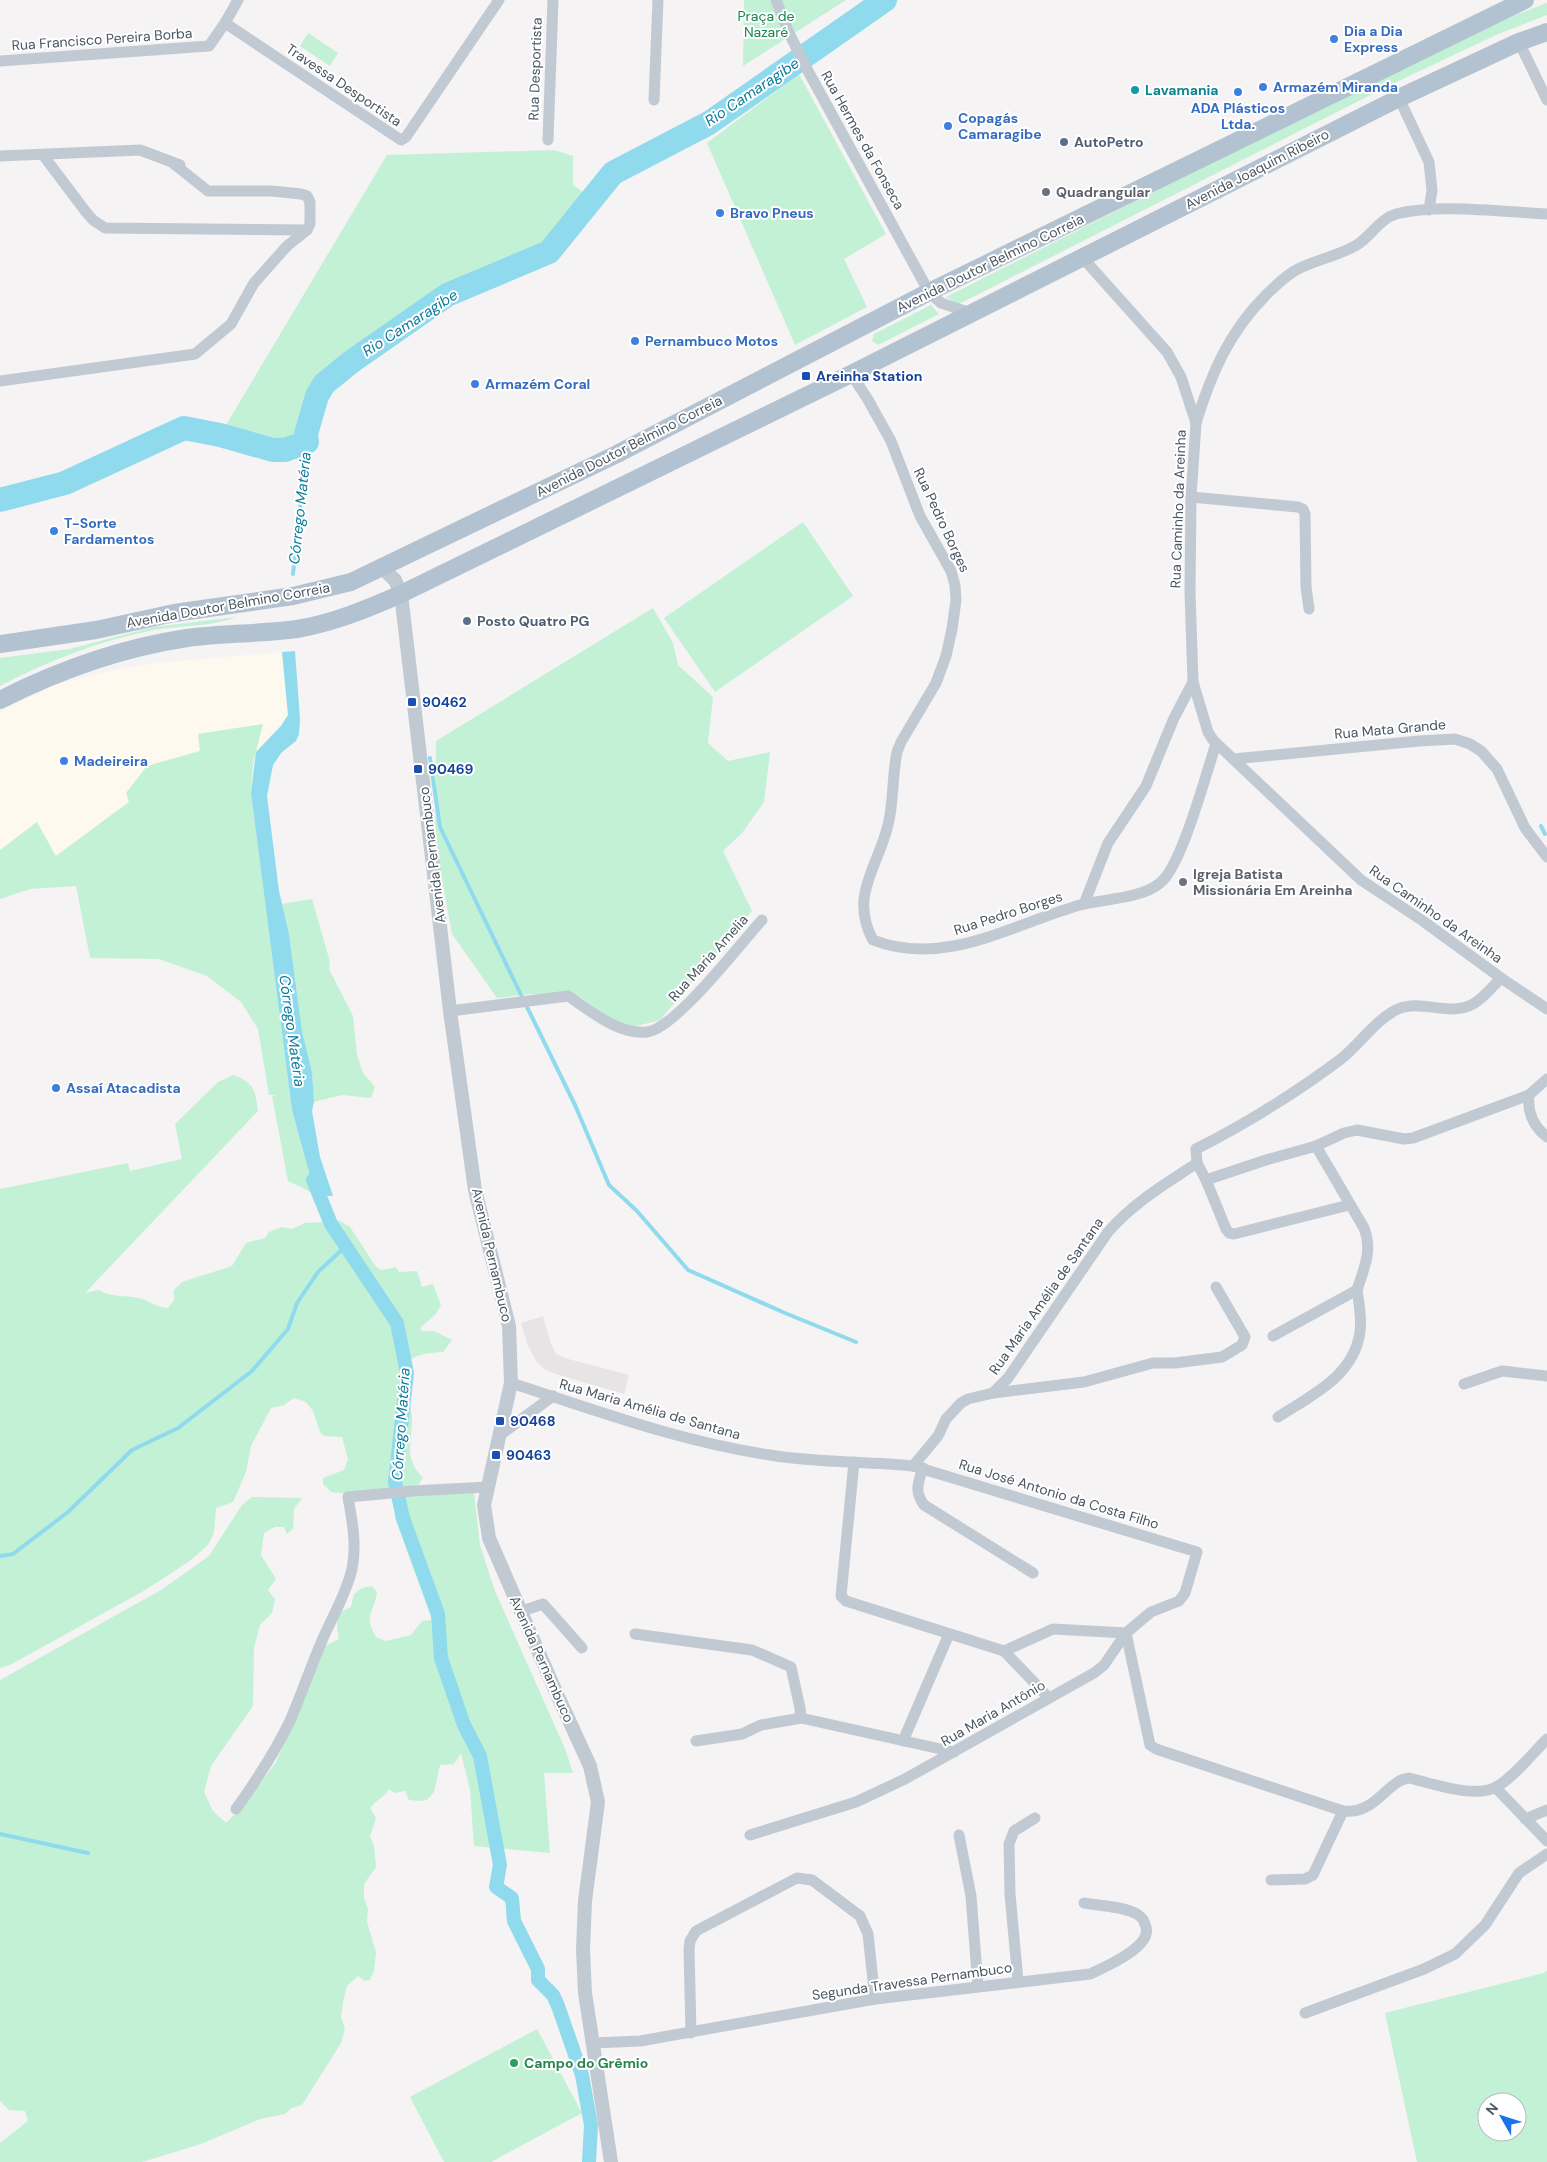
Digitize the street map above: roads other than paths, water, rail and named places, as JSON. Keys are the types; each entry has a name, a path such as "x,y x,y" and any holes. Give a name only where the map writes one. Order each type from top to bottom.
{"main road":[{"name":"Avenida Doutor Belmino Correia","path":"0,644 96,630 174,613 293,596 351,582 617,454 929,292 1525,0"},
{"name":"Avenida Joaquim Ribeiro","path":"970,313 1399,98 1519,42 1547,32"},
{"name":"Avenida Doutor Belmino Correia","path":"0,700 75,667 132,649 188,638 298,629 349,616 401,594 850,374 970,313"}],"street":[{"path":"224,23 238,0"},
{"name":"Travessa Desportista","path":"224,23 401,140 406,137 499,0"},
{"name":"Rua Desportista","path":"548,140 553,0"},
{"path":"654,100 658,45 658,0"},
{"name":"Rua Hermes da Fonseca","path":"776,0 789,33 808,71 929,292"},
{"name":"Rua Francisco Pereira Borba","path":"0,61 208,46 224,23"},
{"path":"1519,42 1547,100"},
{"path":"1399,98 1429,162 1432,190 1429,210"},
{"path":"0,156 140,150 179,165 208,191 272,191 301,194 307,196 310,202 310,224 307,230 287,246 254,283 231,324 195,354 0,381"},
{"path":"43,154 86,212 93,220 105,228 307,230"},
{"path":"1196,423 1210,380 1224,350 1247,314 1276,285 1297,270 1352,248 1366,240 1385,218 1396,214 1429,210 1547,214"},
{"name":"Rua Caminho da Areinha","path":"1082,257 1167,352 1181,376 1196,423 1191,497 1190,592 1193,682 1208,732 1216,744 1361,880 1423,920 1500,978 1547,1009"},
{"path":"929,292 941,303 970,313"},
{"name":"Rua Pedro Borges","path":"850,374 867,398 891,441 920,516 951,571 956,600 946,656 936,682 904,736 897,752 888,828 866,887 864,915 868,931 873,940 899,948 929,950 947,948 991,937 1080,905 1131,895 1160,884 1169,874 1176,861 1216,744"},
{"path":"1191,497 1303,509 1305,514 1308,609"},
{"path":"381,567 395,580 401,594"},
{"name":"Avenida Pernambuco","path":"401,594 450,1011 475,1190 509,1326 511,1383 484,1505 490,1538 590,1766 598,1802 585,1901 583,1950 585,1993 611,2162"},
{"name":"Rua Caminho da Areinha","path":"1080,905 1108,843 1146,786 1174,718 1193,682"},
{"name":"Rua Mata Grande","path":"1233,759 1419,741 1455,739 1462,741 1482,751 1490,759 1497,769 1525,828 1545,851"},
{"name":"Rua Maria Amelia","path":"450,1011 568,996 598,1016 619,1027 647,1032 657,1030 682,1011 762,920"},
{"path":"1349,1205 1234,1234 1229,1233 1197,1164 1196,1149 1248,1123 1298,1092 1344,1056 1398,1009 1416,1006 1458,1009 1467,1007 1479,1000 1500,978"},
{"path":"1206,1180 1316,1146 1344,1133 1357,1130 1404,1139 1414,1138 1529,1095 1547,1079"},
{"path":"1529,1095 1528,1108 1531,1119 1547,1137"},
{"path":"1278,1417 1328,1385 1344,1370 1356,1351 1360,1331 1357,1290 1369,1254 1368,1239 1316,1146"},
{"name":"Rua Maria Amélia de Santana","path":"511,1383 721,1446 800,1460 918,1467 938,1436 946,1419 961,1403 968,1399 993,1393 1008,1378 1040,1334 1081,1270 1118,1221 1140,1200 1197,1164"},
{"path":"993,1393 1084,1382 1153,1363 1175,1363 1222,1357 1242,1345 1245,1337 1216,1287"},
{"path":"1273,1336 1357,1290"},
{"path":"1464,1384 1502,1371 1547,1376"},
{"path":"500,1435 553,1396"},
{"path":"854,1462 841,1596 846,1601 1004,1651 1049,1698"},
{"path":"918,1467 917,1496 924,1505 1033,1573"},
{"name":"Rua José Antonio da Costa Filho","path":"918,1467 1197,1552"},
{"path":"236,1809 256,1782 289,1722 322,1640 344,1594 352,1569 354,1554 354,1531 348,1497 488,1487"},
{"name":"Rua Maria Antônio","path":"750,1835 856,1802 905,1779 1094,1673 1104,1665 1126,1633 1151,1612 1179,1601 1186,1593 1197,1552"},
{"path":"522,1611 543,1604 582,1648"},
{"path":"1004,1651 1053,1629 1126,1633 1150,1745 1156,1750 1343,1811 1354,1812 1376,1801 1402,1778 1458,1790 1496,1788 1547,1740"},
{"path":"635,1634 752,1650 790,1667 800,1708 800,1718"},
{"path":"902,1741 949,1634"},
{"path":"696,1742 742,1734 761,1725 800,1718 954,1752"},
{"path":"1496,1788 1547,1841"},
{"path":"1524,1819 1547,1810"},
{"path":"1270,1880 1305,1879 1313,1875 1343,1811"},
{"path":"1018,1981 1010,1894 1009,1844 1014,1831 1035,1818"},
{"path":"959,1835 971,1896 978,1987"},
{"path":"1305,2013 1424,1969 1455,1954 1485,1926 1519,1873 1547,1854"},
{"path":"691,2033 689,1948 690,1940 696,1931 797,1878 812,1880 860,1916 868,1934 875,1999"},
{"name":"Segunda Travessa Pernambuco","path":"593,2043 640,2041 875,1999 1090,1974 1123,1959 1144,1939 1147,1930 1144,1919 1136,1914 1084,1903"}],"water":[{"path":"295,651 300,719 299,734 296,741 282,752 273,765 267,796 279,891 289,934 302,1031 312,1072 314,1102 312,1111 320,1157 333,1196 315,1194 292,1110 251,793 256,752 281,726 288,715 282,652"}],"waterway":[{"name":"Rio Camaragibe","path":"0,500 65,483 184,428 220,435 273,450 285,450 307,442 306,434 317,396 324,384 351,362 447,295 549,252 613,173 709,123 885,0"},
{"name":"Córrego Matéria","path":"293,574 307,442"},
{"path":"430,758 440,827 522,997"},
{"path":"1541,826 1545,834"},
{"path":"527,1007 575,1105 609,1185 637,1211 688,1270 856,1342"},
{"name":"Córrego Matéria","path":"313,1180 331,1224 397,1323 407,1373 395,1482 403,1518 438,1614 441,1658 464,1725 480,1756 500,1865 496,1887 512,1898 514,1921 538,1969 538,1980 553,1995 558,2006 582,2075 591,2125 589,2162"},
{"path":"0,1556 13,1554 68,1512 132,1450 178,1428 252,1371 288,1329 297,1303 318,1272 345,1247"},
{"path":"0,1834 88,1853"}],"place":[{"name":"Dia a Dia Express","path":"1334,39"},
{"name":"Armazém Miranda","path":"1263,87"},
{"name":"Lavamania","path":"1135,90"},
{"name":"ADA Plásticos Ltda.","path":"1238,92"},
{"name":"Copagás Camaragibe","path":"948,126"},
{"name":"AutoPetro","path":"1064,142"},
{"name":"Quadrangular","path":"1046,192"},
{"name":"Bravo Pneus","path":"720,213"},
{"name":"Pernambuco Motos","path":"635,341"},
{"name":"Areinha Station","path":"806,376"},
{"name":"Armazém Coral","path":"475,384"},
{"name":"T-Sorte Fardamentos","path":"54,531"},
{"name":"Posto Quatro PG","path":"467,621"},
{"name":"90462","path":"412,702"},
{"name":"Madeireira","path":"64,761"},
{"name":"90469","path":"418,769"},
{"name":"Igreja Batista Missionária Em Areinha","path":"1183,882"},
{"name":"Assaí Atacadista","path":"56,1088"},
{"name":"90468","path":"500,1421"},
{"name":"90463","path":"496,1455"},
{"name":"Campo do Grêmio","path":"514,2063"}],"park label":[{"name":"Praça de Nazaré","path":"766,24"}]}
